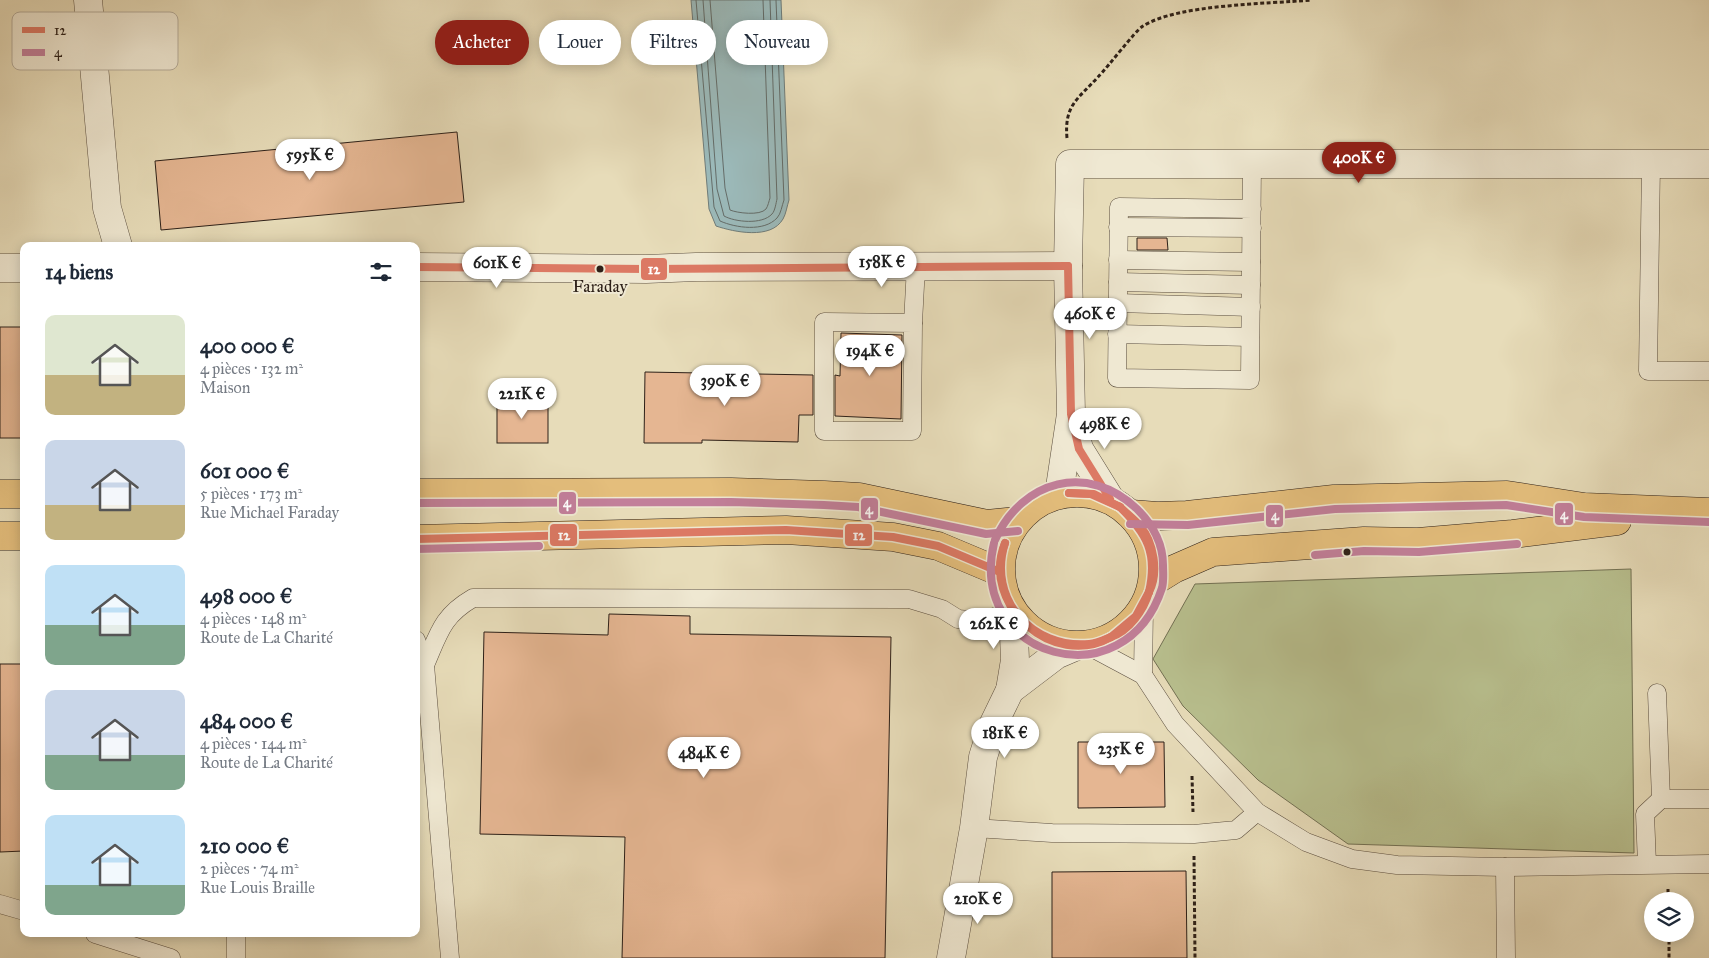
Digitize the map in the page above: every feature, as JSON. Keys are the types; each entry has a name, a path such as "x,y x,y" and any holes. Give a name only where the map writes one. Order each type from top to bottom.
{"main road":[{"path":"420,493 731,492 824,495 859,498 987,524 1016,521"},
{"path":"1120,506 1143,528 1150,545 1154,563 1153,582 1144,607 1127,628 1104,642 1081,645 1041,637 1013,612 1004,593 1000,572 1004,545 1016,521 1036,504 1059,494 1085,492 1120,506 1157,516 1187,515 1334,498 1507,495 1584,507 1696,512"},
{"path":"0,494 20,494"},
{"path":"1153,582 1174,569 1213,552 1364,541 1418,542 1504,535 1696,512"},
{"path":"0,518 20,517"},
{"path":"420,539 786,530 893,537 920,542 938,546 1000,572"},
{"path":"0,536 20,536"}],"street":[{"path":"94,70 107,208 117,242"},
{"path":"1059,494 1071,414 1068,266 1070,164 1709,164"},
{"path":"420,268 646,269 696,267 1068,266"},
{"path":"0,268 20,268"},
{"path":"1071,414 1079,449 1120,506"},
{"path":"951,958 974,828 983,757 993,725 1010,690 1015,660 1013,612"},
{"path":"1010,690 1056,655 1081,645"}],"lane":[{"path":"1252,163 1252,209 1252,228 1250,380 1116,378 1119,207 1252,209"},
{"path":"1650,163 1648,371 1709,371"},
{"path":"1118,227 1252,228"},
{"path":"1118,260 1251,262"},
{"path":"913,323 824,322 824,431 912,431 913,323 916,266"},
{"path":"1118,282 1251,285"},
{"path":"1118,303 1251,307"},
{"path":"1117,334 1250,337"},
{"path":"425,665 440,629 454,609 473,598 908,598 942,609 958,619 980,621 1013,612"},
{"path":"1143,675 1144,607"},
{"path":"1081,645 1143,675 1176,724 1257,812 1306,842 1352,859 1398,865 1505,867 1709,864"},
{"path":"420,651 425,665 450,958"},
{"path":"1657,693 1661,799"},
{"path":"1646,864 1645,814 1661,799 1709,799"},
{"path":"974,828 1052,833 1194,834 1236,830 1257,812"},
{"path":"1505,867 1506,958"},
{"path":"0,904 20,910"},
{"path":"104,937 171,958"},
{"path":"236,937 236,958"}],"path":[{"path":"1066,124 1068,110 1119,56 1142,26 1175,13 1311,0"},
{"path":"1669,942 1669,958"}],"green space":[{"path":"1631,569 1634,853 1348,844 1258,780 1183,706 1153,659 1195,584"}],"water":[{"path":"691,0 781,0 782,20 726,20 726,65 784,65 789,200 783,219 770,230 752,233 716,226 709,209 697,65 716,65 716,20 693,20"}],"building":[{"path":"457,132 464,202 161,230 155,161"},
{"path":"1137,238 1167,238 1168,250 1137,250"},
{"path":"0,327 20,327 20,438 0,438"},
{"path":"841,333 902,335 901,419 835,416 835,375 840,376"},
{"path":"645,372 813,375 813,415 799,415 798,442 702,440 702,443 644,443"},
{"path":"497,397 548,397 548,443 497,443"},
{"path":"609,614 690,616 690,634 891,637 885,958 622,958 625,837 480,834 484,632 608,635"},
{"path":"0,664 20,664 20,851 0,852"},
{"path":"1078,742 1164,742 1165,807 1078,808"},
{"path":"1186,871 1187,958 1052,958 1052,872"}],"transit line":[{"name":"12","path":"1068,266 1071,414 1079,449 1110,499"},
{"name":"12","path":"420,267 646,269 1068,266"},
{"name":"4","path":"994,543 992,583 1004,615 1026,638 1054,652 1085,654 1116,645 1143,624 1162,588 1162,557 1156,534 1137,509 1118,494 1098,486 1078,482 1058,484 1039,491 1022,503 1007,520 995,540"},
{"name":"12","path":"1069,493 1091,494 1120,507"},
{"name":"12","path":"1069,493 1094,494 1120,507"},
{"name":"4","path":"420,503 731,502 824,505 858,507 986,534 1018,531"},
{"name":"4","path":"1130,524 1188,525 1335,509 1506,505 1584,517 1709,522"},
{"name":"12","path":"1120,507 1140,526 1149,540 1154,558 1154,576 1149,592"},
{"name":"12","path":"1120,507 1137,526 1148,545 1152,566 1149,592"},
{"name":"12","path":"420,539 786,530 893,537 938,546 1000,572"},
{"name":"12","path":"1005,543 1001,564 1003,583 1009,601 1019,616 1033,629 1049,638 1068,643 1092,644 1111,637"},
{"name":"12","path":"1005,543 1000,566 1003,588 1012,608 1027,625 1045,638 1066,645 1089,645 1111,637"},
{"name":"4","path":"1315,555 1364,551 1419,552 1517,544"},
{"name":"4","path":"420,549 539,546"},
{"name":"12","path":"1111,637 1136,616 1149,592"},
{"name":"12","path":"1111,637 1130,625 1140,613 1149,592"}],"place":[{"name":"Faraday","path":"600,269"}]}
